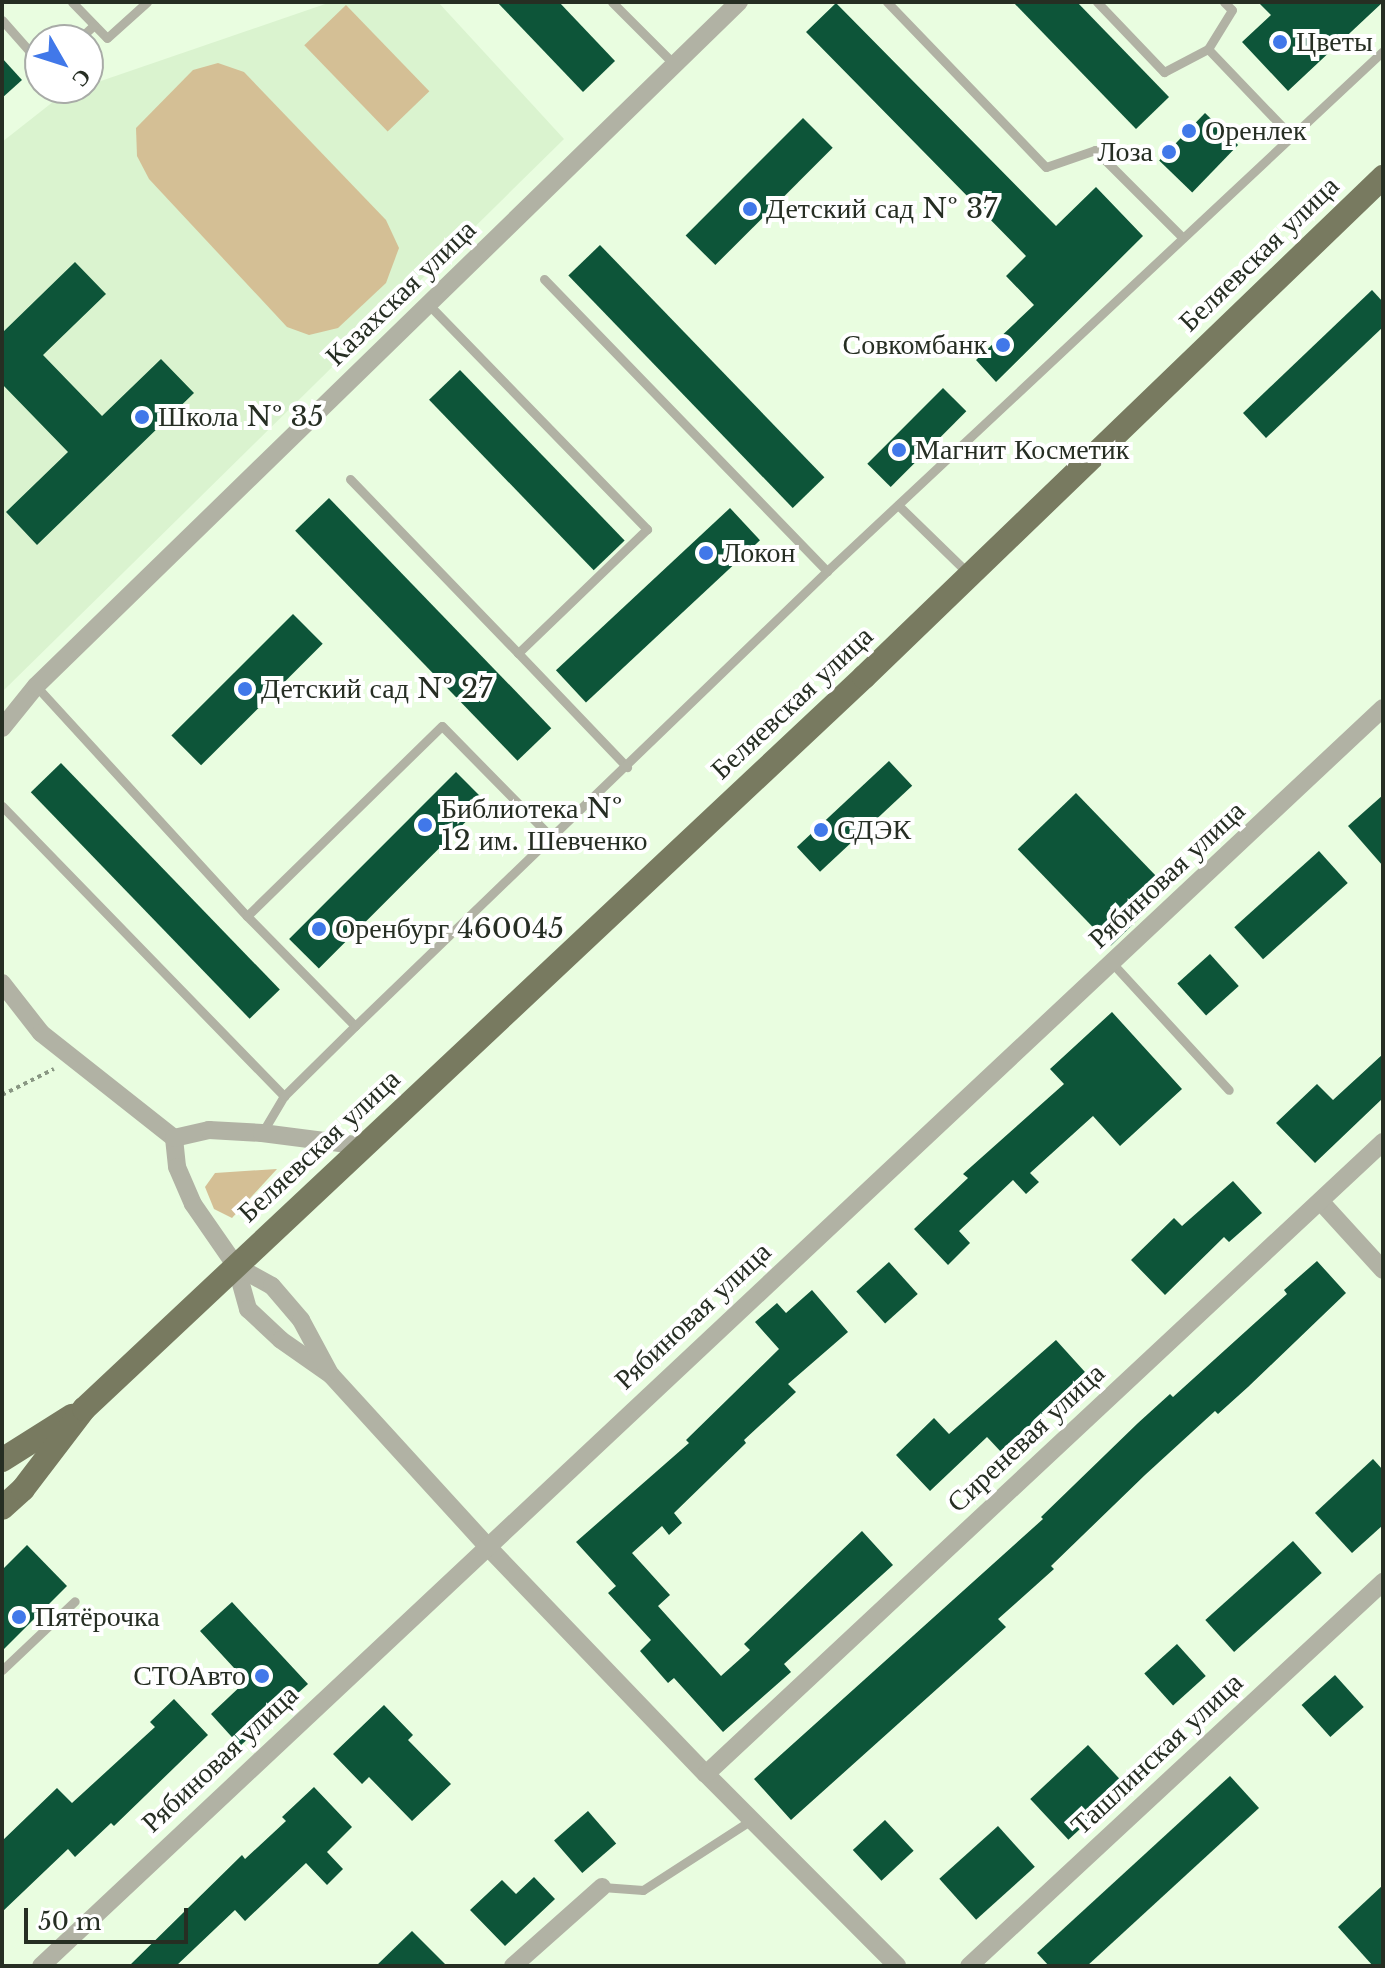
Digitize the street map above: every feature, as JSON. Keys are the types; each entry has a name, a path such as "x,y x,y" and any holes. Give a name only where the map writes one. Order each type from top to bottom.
{"main road":[{"name":"Беляевская улица","path":"84,1409 970,575 1383,177"},
{"path":"2,1460 84,1409"},
{"path":"2,1508 23,1489 84,1409"}],"street":[{"name":"Казахская улица","path":"2,728 36,686 739,2"},
{"name":"Рябиновая улица","path":"41,1966 1383,708"},
{"path":"2,983 41,1033 174,1138 177,1167 193,1204 236,1266 248,1309 281,1340 331,1375 487,1546 706,1774 897,1966"},
{"path":"174,1138 209,1130 262,1133 363,1146"},
{"name":"Сиреневая улица","path":"706,1774 1383,1142"},
{"path":"1321,1202 1383,1270"},
{"path":"236,1266 272,1286 301,1320 331,1375"},
{"name":"Ташлинская улица","path":"969,1966 1383,1582"},
{"path":"513,1966 602,1887"}],"lane":[{"path":"72,2 93,24"},
{"path":"104,35 107,38 147,2"},
{"path":"612,2 674,64"},
{"path":"887,2 1046,167 1095,150 1183,238"},
{"path":"1097,2 1164,72 1208,49 1232,10 1224,2"},
{"path":"2,20 24,45"},
{"path":"1208,49 1292,137"},
{"path":"262,1133 284,1096 355,1026 827,571 1383,51"},
{"path":"544,279 827,571"},
{"path":"429,305 647,529 518,653"},
{"path":"350,479 627,767"},
{"path":"898,505 970,575"},
{"path":"36,686 247,916 355,1026"},
{"path":"247,916 442,726 552,838"},
{"path":"2,806 284,1096"},
{"path":"1113,964 1229,1090"},
{"path":"2,1670 75,1601"},
{"path":"602,1887 643,1890 751,1820"}],"path":[{"path":"2,1095 74,1058"}],"shaded area":[{"name":"Школа № 35","path":"331,2 438,2 564,139 2,692 2,142 50,104 104,104 104,80"},
{"path":"346,5 429,91 388,132 304,45"},
{"path":"218,63 244,72 386,220 399,248 386,283 338,328 309,335 287,327 149,179 137,156 136,128 193,70"},
{"path":"277,1169 232,1218 214,1209 205,1187 215,1173"}],"building":[{"path":"497,2 559,2 615,61 583,92"},
{"path":"1013,2 1077,2 1169,97 1136,129"},
{"path":"1258,2 1383,2 1288,91 1242,42 1271,15"},
{"path":"836,3 1056,226 1096,187 1143,236 996,382 976,360 1034,305 1006,276 1026,256 806,32"},
{"path":"2,58 22,80 2,98"},
{"path":"1205,113 1238,145 1192,192 1159,160"},
{"path":"803,118 833,148 715,265 686,235"},
{"path":"600,245 824,477 793,508 568,276"},
{"path":"75,262 106,294 43,355 102,416 161,359 194,393 37,545 6,512 68,452 2,384 2,333"},
{"path":"1372,290 1383,302 1383,327 1266,438 1243,413"},
{"path":"460,370 625,540 594,570 429,400"},
{"path":"943,388 966,411 891,487 867,464"},
{"path":"329,498 551,728 517,761 295,531"},
{"path":"730,508 760,540 586,702 556,670"},
{"path":"293,614 323,644 201,765 171,736"},
{"path":"889,761 912,786 820,872 797,847"},
{"path":"61,763 280,990 250,1019 31,792"},
{"path":"456,772 486,802 319,969 289,939"},
{"path":"1076,793 1169,889 1111,946 1018,849"},
{"path":"1383,795 1383,866 1348,826"},
{"path":"1319,851 1348,883 1263,959 1234,927"},
{"path":"1210,954 1239,986 1206,1015 1177,983"},
{"path":"1112,1012 1182,1089 1120,1146 1093,1116 1030,1173 1039,1182 1026,1194 1013,1180 959,1231 970,1243 948,1265 914,1229 968,1178 963,1174 1064,1084 1050,1069"},
{"path":"1383,1054 1383,1098 1315,1163 1276,1123 1317,1084 1333,1100"},
{"path":"1233,1181 1262,1213 1229,1242 1224,1237 1165,1295 1131,1260 1174,1218 1182,1226"},
{"path":"1317,1261 1346,1293 1248,1387 1218,1414 1215,1411 1145,1475 1051,1566 1054,1569 998,1619 1006,1627 791,1820 754,1779 1043,1519 1041,1517 1138,1423 1170,1394 1173,1397 1287,1294 1284,1290"},
{"path":"889,1262 918,1294 885,1323 856,1291"},
{"path":"812,1290 848,1332 788,1384 796,1392 744,1440 746,1443 674,1513 682,1523 669,1535 662,1526 632,1553 670,1595 658,1606 721,1676 750,1650 744,1644 862,1531 893,1565 784,1664 791,1672 723,1732 674,1678 668,1683 640,1651 651,1640 608,1593 616,1586 576,1542 689,1443 686,1440 779,1349 755,1322 777,1303 786,1313"},
{"path":"1056,1340 1085,1372 1002,1453 987,1437 930,1491 896,1455 934,1418 949,1434"},
{"path":"1373,1459 1383,1470 1383,1525 1352,1553 1315,1513"},
{"path":"1293,1541 1322,1573 1234,1652 1205,1620"},
{"name":"Пятёрочка","path":"27,1545 67,1586 2,1651 2,1570"},
{"path":"232,1602 308,1684 240,1746 211,1714 246,1681 200,1631"},
{"path":"1177,1644 1206,1676 1173,1705 1144,1673"},
{"path":"1335,1675 1364,1707 1330,1737 1302,1705"},
{"path":"174,1699 208,1735 114,1826 111,1823 75,1857 68,1849 2,1912 2,1841 57,1788 72,1803 155,1727 150,1722"},
{"path":"384,1705 413,1735 408,1740 451,1784 412,1821 369,1777 362,1784 333,1754"},
{"path":"1088,1745 1126,1786 1068,1840 1030,1799"},
{"path":"1230,1776 1259,1808 1087,1966 1049,1966 1037,1953"},
{"path":"314,1787 352,1827 327,1852 343,1869 327,1885 306,1863 245,1921 235,1910 176,1966 129,1966 242,1855 245,1859 286,1821 282,1817"},
{"path":"588,1811 616,1843 582,1873 554,1841"},
{"path":"885,1820 914,1851 881,1881 853,1850"},
{"path":"998,1826 1035,1867 976,1920 939,1879"},
{"path":"534,1877 555,1899 505,1946 470,1910 502,1880 516,1894"},
{"path":"1383,1885 1383,1966 1373,1966 1338,1927"},
{"path":"412,1931 447,1966 376,1966"}],"place":[{"name":"Цветы","path":"1280,42"},
{"name":"Оренлек","path":"1189,131"},
{"name":"Лоза","path":"1169,152"},
{"name":"Детский сад № 37","path":"750,209"},
{"name":"Совкомбанк","path":"1003,345"},
{"name":"Школа № 35","path":"142,417"},
{"name":"Магнит Косметик","path":"899,450"},
{"name":"Локон","path":"706,553"},
{"name":"Детский сад № 27","path":"245,689"},
{"name":"Библиотека № 12 им. Шевченко","path":"425,825"},
{"name":"СДЭК","path":"821,830"},
{"name":"Оренбург 460045","path":"319,929"},
{"name":"Пятёрочка","path":"19,1617"},
{"name":"СТОАвто","path":"262,1676"}]}
